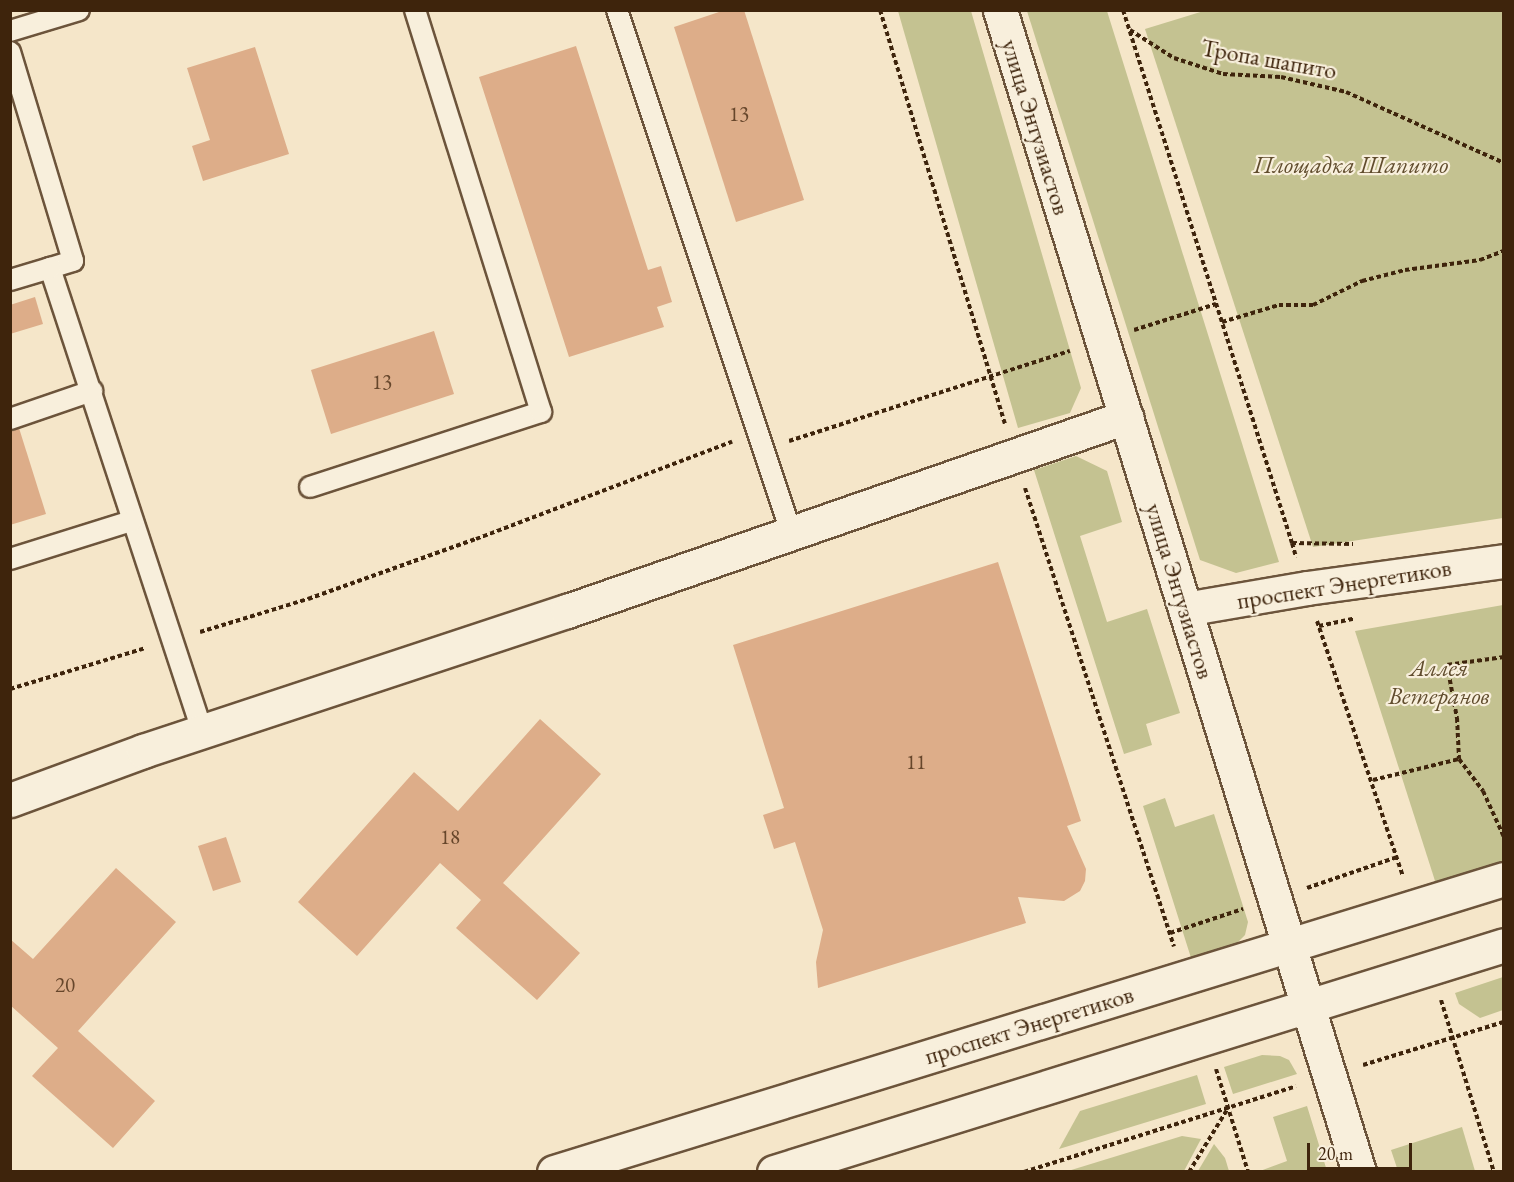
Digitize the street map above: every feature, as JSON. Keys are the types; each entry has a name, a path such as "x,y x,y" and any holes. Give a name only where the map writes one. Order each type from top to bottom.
{"main road":[{"name":"улица Энтузиастов","path":"1000,10 1359,1172"},
{"path":"10,800 203,732 567,611 1126,417"},
{"name":"проспект Энергетиков","path":"1185,609 1307,588 1503,561"},
{"name":"проспект Энергетиков","path":"554,1172 1503,879"},
{"path":"774,1172 1503,945"}],"lane":[{"path":"10,31 79,10"},
{"path":"310,487 541,412 415,10"},
{"path":"617,10 791,532"},
{"path":"10,52 74,261 10,280"},
{"path":"50,268 92,391 131,521 203,732"},
{"path":"10,419 92,391"},
{"path":"10,558 131,521"}],"path":[{"path":"880,10 1015,456 1185,977"},
{"path":"1124,10 1292,543 1413,907"},
{"name":"Тропа шапито","path":"1130,30 1174,58 1223,74 1281,77 1346,92 1503,163"},
{"path":"1222,322 1259,309 1280,305 1313,305 1362,281 1405,270 1480,260 1503,251"},
{"path":"10,689 308,599 761,440 991,376 1216,304"},
{"path":"1292,543 1358,544"},
{"path":"1503,657 1447,665 1457,718 1460,759 1483,791 1503,837"},
{"path":"1372,780 1460,759"},
{"path":"1431,967 1494,1172"},
{"path":"1024,1172 1503,1022"},
{"path":"1206,1038 1248,1172"},
{"path":"1189,1172 1228,1107"}],"green space":[{"name":"Площадка Шапито","path":"1207,10 1503,11 1503,518 1313,547 1145,29"},
{"path":"898,11 971,11 1081,388 1070,413 1018,428"},
{"path":"1027,11 1107,11 1279,562 1236,573 1200,560"},
{"path":"1076,456 1107,471 1122,522 1080,536 1107,622 1147,609 1180,713 1146,724 1152,745 1124,754 1034,470"},
{"name":"Аллея Ветеранов","path":"1503,605 1503,863 1436,884 1355,631"},
{"path":"1165,798 1175,827 1214,814 1248,922 1245,935 1232,948 1192,961 1143,806"},
{"path":"1503,977 1503,1010 1480,1018 1459,1004 1455,993"},
{"path":"1262,1055 1280,1056 1289,1060 1297,1074 1233,1094 1224,1067"},
{"path":"1197,1075 1206,1104 1059,1149 1080,1111"},
{"path":"1307,1106 1327,1171 1260,1171 1287,1161 1273,1117"},
{"path":"1462,1127 1475,1171 1398,1171 1391,1150"},
{"path":"1182,1136 1201,1139 1184,1171 1068,1171"},
{"path":"1214,1144 1225,1158 1229,1171 1198,1171"}],"building":[{"path":"725,10 744,10 804,200 736,222 674,27"},
{"path":"576,46 648,270 661,266 672,302 657,307 664,327 569,357 479,77"},
{"path":"255,47 289,154 203,181 192,146 210,140 187,68"},
{"path":"35,297 43,324 10,334 10,305"},
{"path":"434,331 454,394 331,434 311,370"},
{"path":"19,428 46,514 10,525 10,431"},
{"path":"998,562 1081,821 1067,826 1086,869 1085,881 1080,891 1064,901 1018,897 1026,923 818,988 816,962 823,930 795,842 774,849 763,815 784,808 733,645"},
{"path":"540,719 601,774 503,883 580,953 537,1000 456,928 481,900 440,863 357,956 298,902 414,772 458,811"},
{"path":"226,837 241,882 213,891 198,846"},
{"path":"116,868 176,922 78,1031 155,1101 113,1148 32,1076 58,1048 10,1005 10,939 33,959"}]}
